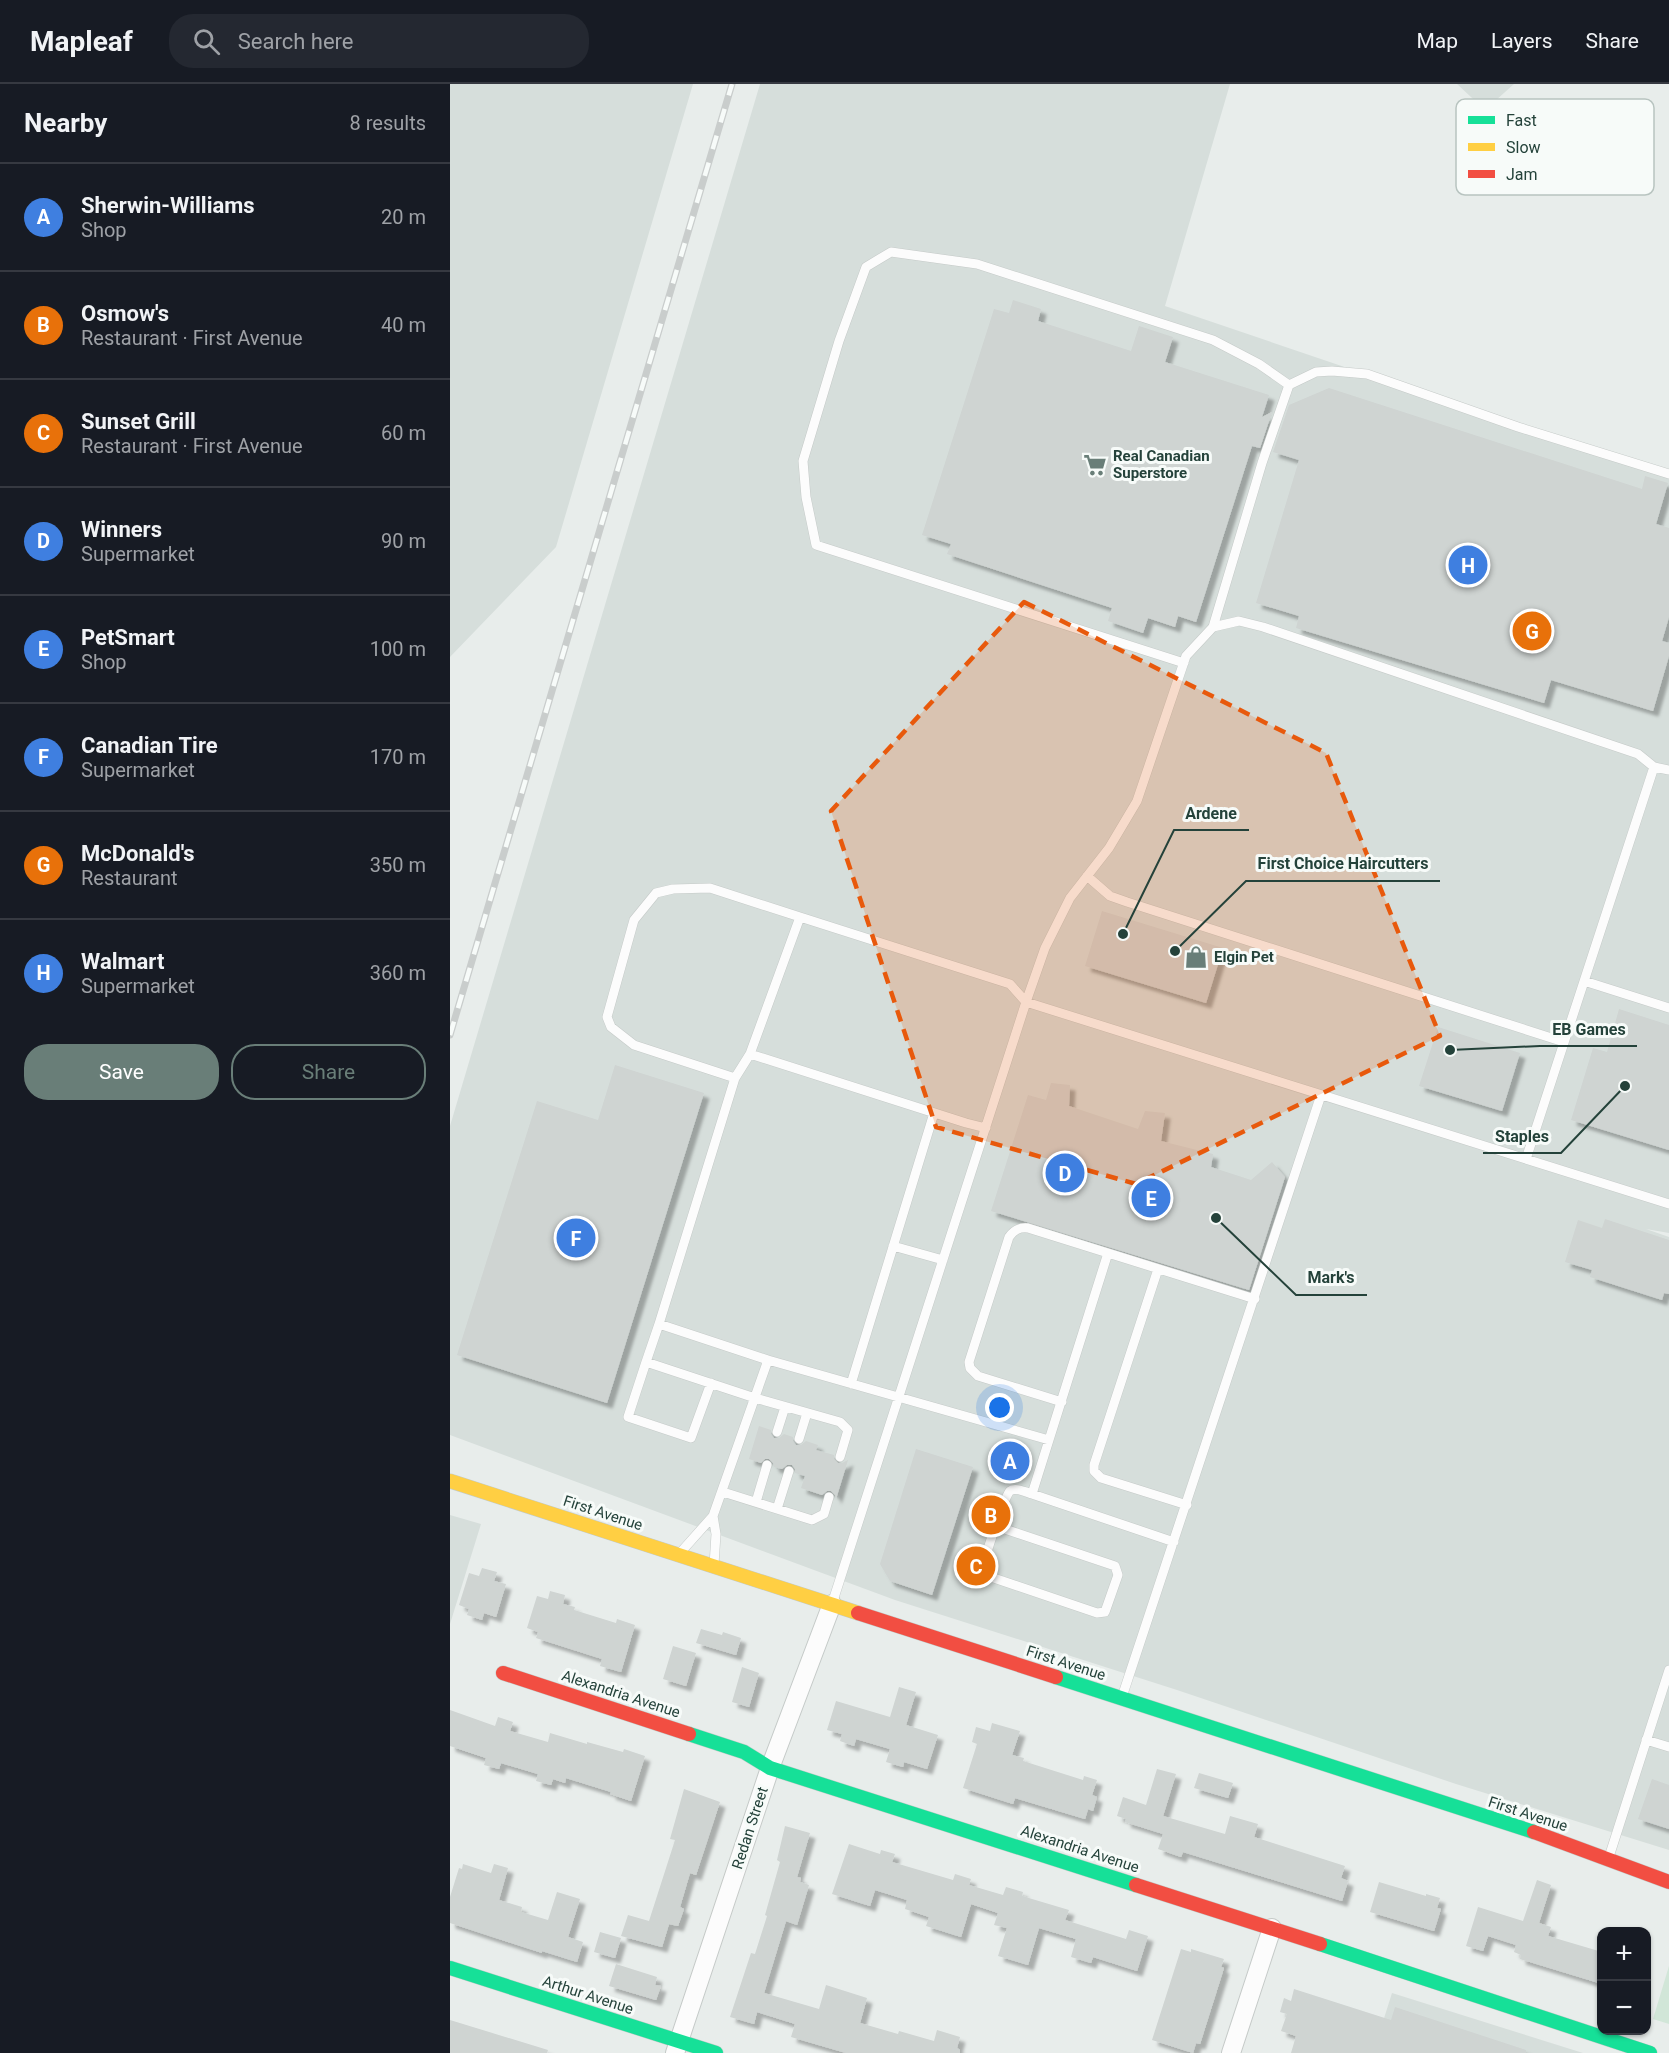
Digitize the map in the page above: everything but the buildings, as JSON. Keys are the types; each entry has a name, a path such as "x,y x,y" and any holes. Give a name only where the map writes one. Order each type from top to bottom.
{"street":[{"name":"First Avenue","path":"450,1481 1564,1842 1669,1882"},
{"name":"Redan Street","path":"677,2047 770,1768 832,1604"},
{"name":"Alexandria Avenue","path":"503,1673 744,1752 770,1768 1272,1928 1650,2053"},
{"path":"1231,2053 1272,1928"},
{"name":"Arthur Avenue","path":"450,1968 677,2047 716,2053"}],"lane":[{"path":"1184,663 816,545 806,497 803,461 838,341 866,267 891,252 977,264 1213,340 1259,364 1289,385"},
{"path":"832,1604 1045,948 1070,898 1110,848 1137,801 1186,656 1213,627 1262,463 1289,385 1316,372 1367,374 1518,427 1669,474"},
{"path":"1213,627 1239,621 1263,627 1638,754 1654,767 1669,770"},
{"path":"1526,1160 1654,767"},
{"path":"1087,876 1110,896 1127,902 1564,1042"},
{"path":"735,1078 634,1045 611,1027 607,1017 634,920 656,893 673,889 710,888 1010,984 1026,1002 1669,1204"},
{"path":"711,1383 691,1438 628,1417 735,1078 750,1054 800,918"},
{"path":"1584,981 1669,1008"},
{"path":"750,1054 986,1128"},
{"path":"1122,1698 1321,1095"},
{"path":"851,1384 934,1113"},
{"path":"1062,1402 978,1376 970,1368 969,1362 1001,1260 1013,1231 1021,1227 1028,1228 1255,1299"},
{"path":"893,1246 943,1260"},
{"path":"1032,1494 1108,1253"},
{"path":"1158,1269 1094,1471 1101,1478 1187,1506"},
{"path":"659,1324 768,1360 1049,1440"},
{"path":"678,1555 712,1516 723,1492 768,1360"},
{"path":"646,1362 755,1398 840,1422 848,1430 840,1457"},
{"path":"777,1432 785,1407"},
{"path":"799,1438 807,1413"},
{"path":"756,1502 767,1465"},
{"path":"777,1509 789,1471"},
{"path":"996,1526 1115,1566 1118,1575 1105,1612 1097,1613 985,1575 983,1565 996,1526 1009,1491 1015,1489 1032,1494 1174,1542"},
{"path":"723,1492 812,1520 824,1514 829,1497"},
{"path":"712,1516 716,1534 714,1566"},
{"path":"1608,1859 1669,1670"},
{"path":"1646,1740 1669,1747"}],"highlighted area":[{"path":"1024,602 1326,753 1440,1036 1136,1184 936,1127 831,811"}],"shaded area":[{"path":"450,84 693,84 556,547 450,657"},
{"path":"760,84 1230,84 1165,306 1669,477 1669,1233 1646,1229 1669,1237 1669,1850 1456,1784 1177,1690 895,1600 450,1435 450,1126"},
{"path":"1457,84 1514,84 1497,99 1473,99"},
{"path":"450,1515 481,1524 450,1624"},
{"path":"1392,1993 1583,2053 1373,2053"}],"green space":[{"path":"1669,1966 1669,2024 1653,2019"}],"railway":[{"path":"450,1035 732,84"}],"traffic: fast":[{"path":"1056,1677 1534,1832"},
{"path":"689,1734 744,1752 770,1768 1136,1885"},
{"path":"1320,1944 1650,2053"},
{"path":"450,1968 716,2053"}],"traffic: slow":[{"path":"450,1481 858,1613"}],"traffic: jam":[{"path":"858,1613 1056,1677"},
{"path":"503,1673 689,1734"},
{"path":"1534,1832 1669,1882"},
{"path":"1136,1885 1320,1944"}],"place":[{"name":"Real Canadian Superstore","path":"1095,465"},
{"name":"Walmart","path":"1468,565"},
{"name":"McDonald's","path":"1532,631"},
{"name":"Ardene","path":"1123,934"},
{"name":"First Choice Haircutters","path":"1175,951"},
{"name":"Elgin Pet","path":"1196,957"},
{"name":"EB Games","path":"1450,1050"},
{"name":"Staples","path":"1625,1086"},
{"name":"Winners","path":"1065,1173"},
{"name":"PetSmart","path":"1151,1198"},
{"name":"Mark's","path":"1216,1218"},
{"name":"Canadian Tire","path":"576,1238"},
{"name":"Sherwin-Williams","path":"1010,1461"},
{"name":"Osmow's","path":"991,1515"},
{"name":"Sunset Grill","path":"976,1566"}]}
